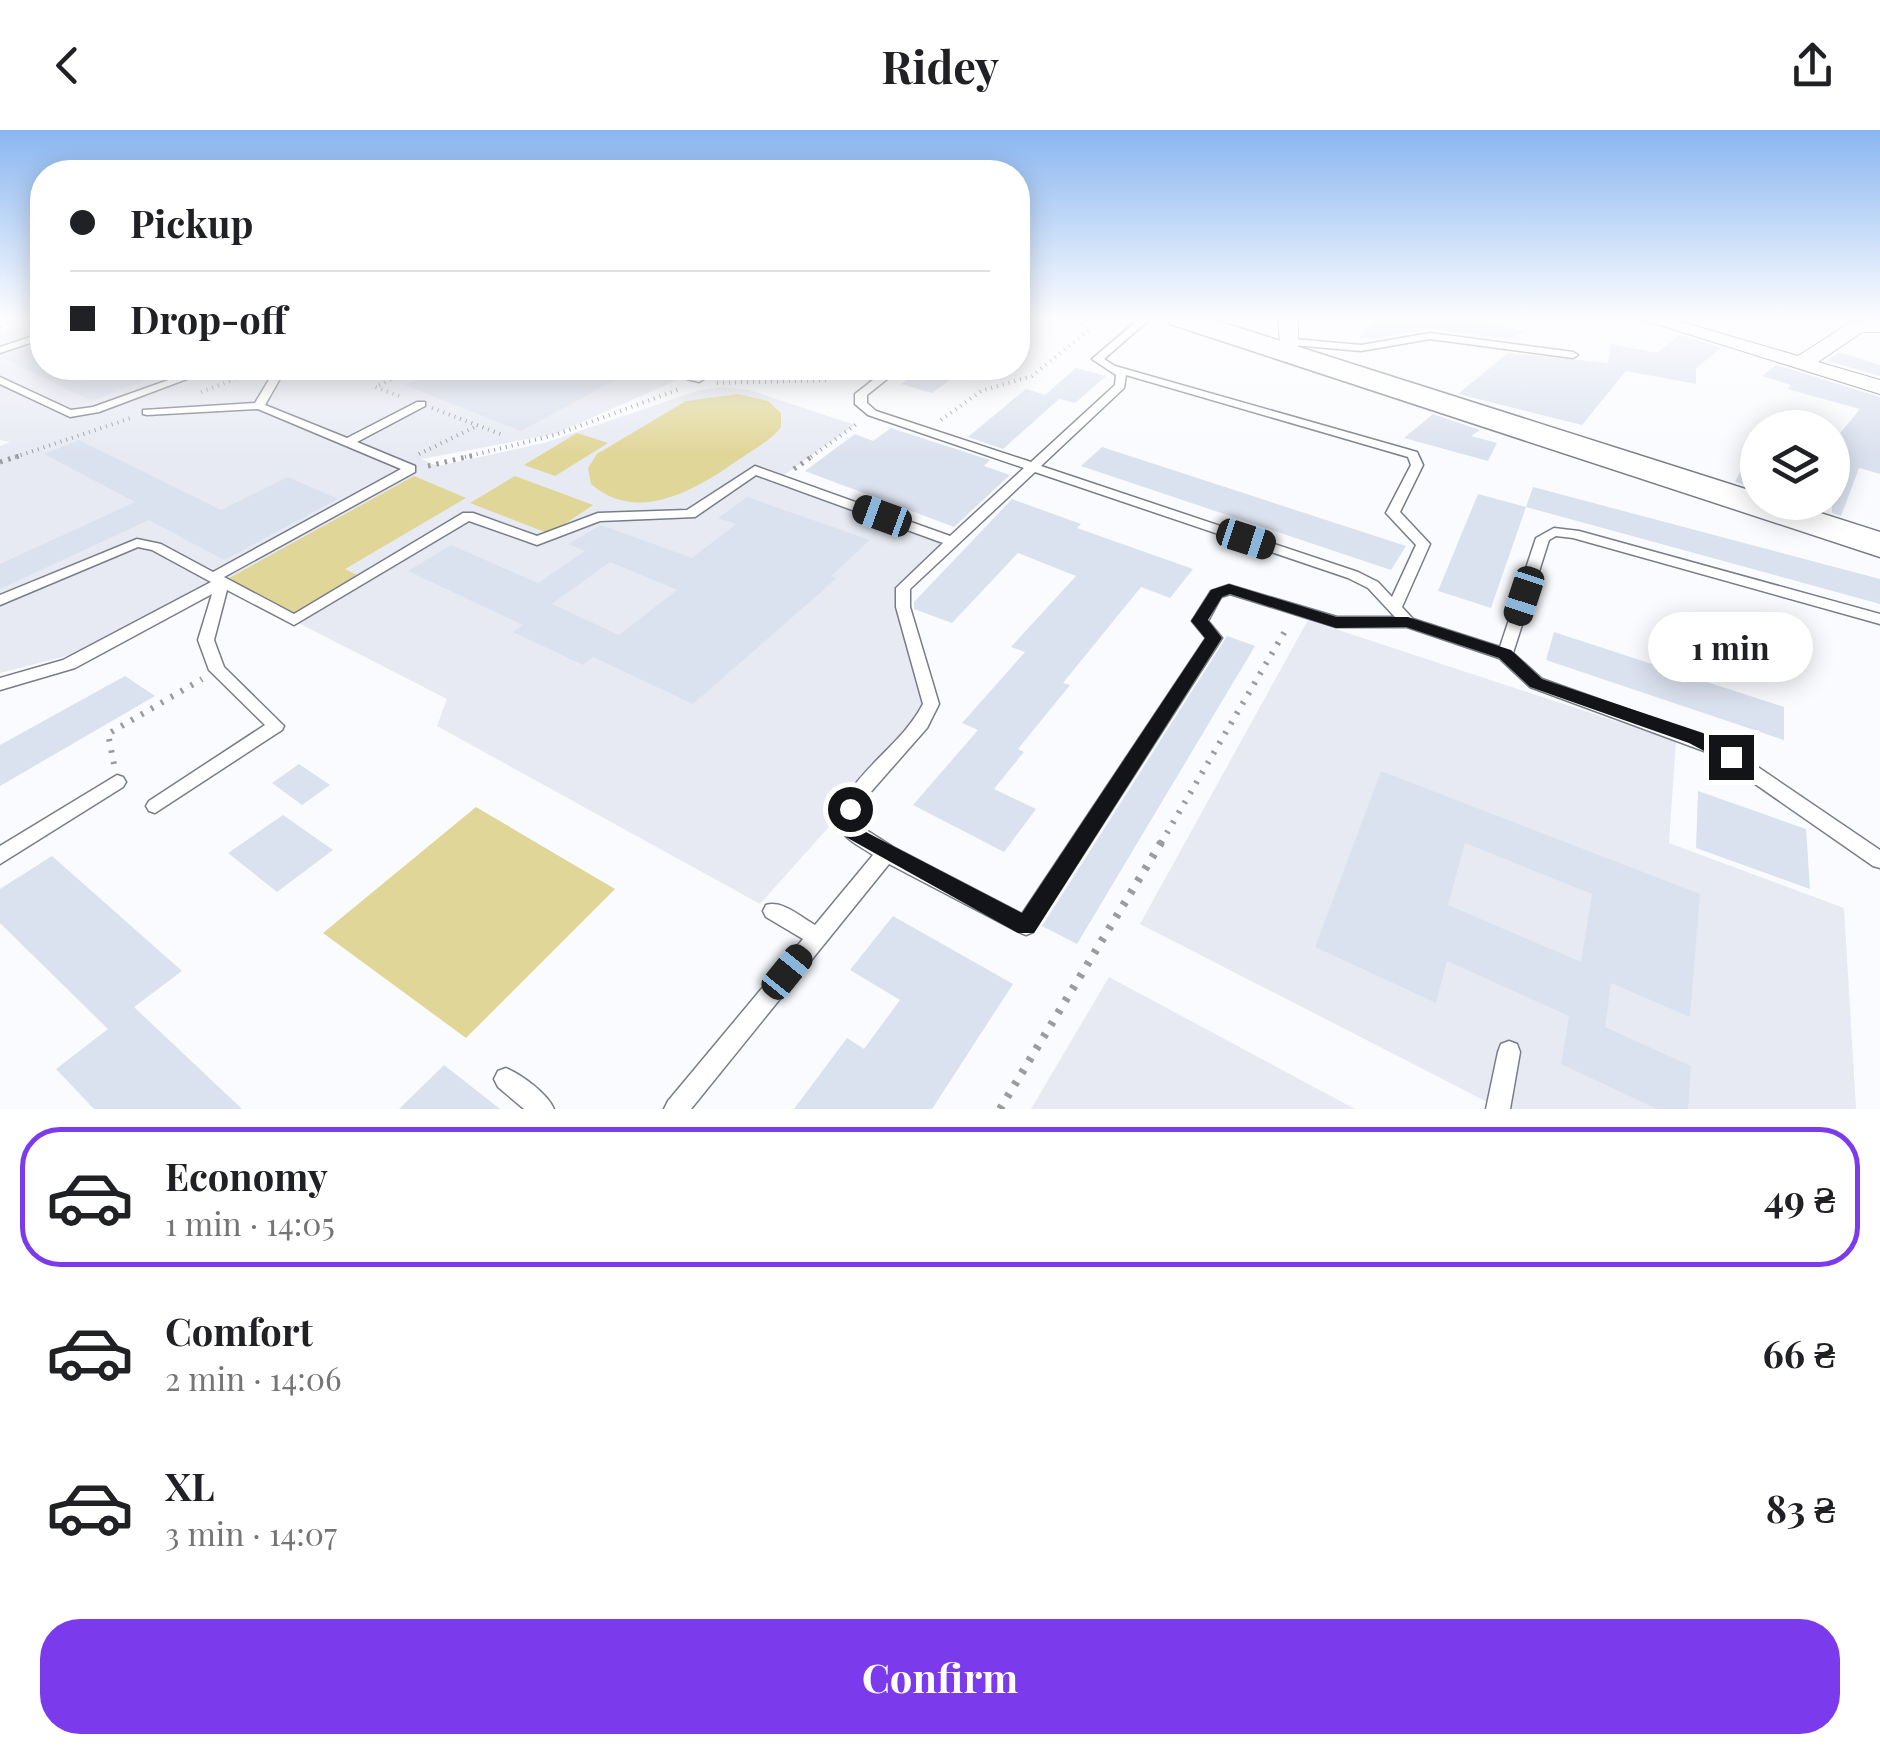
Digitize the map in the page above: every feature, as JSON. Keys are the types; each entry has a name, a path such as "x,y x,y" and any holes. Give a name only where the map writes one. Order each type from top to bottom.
{"street":[{"path":"1339,364 1880,545"},
{"path":"1802,364 1880,387"}],"lane":[{"path":"1101,364 1413,455 1417,466 1393,513 1419,538 1422,552 1394,609"},
{"path":"1116,369 1123,378 1120,386 908,580 900,598 931,694 928,713 850,809 851,830 886,854 1026,926 1214,638 1200,621 1216,594 1229,589 1349,624 1408,622 1505,654 1536,683 1718,749 1880,860"},
{"path":"0,380 70,414 96,410 178,380"},
{"path":"260,406 274,380"},
{"path":"879,380 860,399 872,413 1352,575 1374,586 1408,622"},
{"path":"346,442 422,404"},
{"path":"147,412 260,406 405,467"},
{"path":"0,684 69,664 405,467"},
{"path":"0,600 137,542 156,546 294,620 468,516 537,541 606,515 690,514 755,470 950,541"},
{"path":"1505,654 1543,538 1554,532 1880,618"},
{"path":"156,806 276,726 217,670 206,640 218,579"},
{"path":"0,856 118,782"},
{"path":"676,1109 886,854"},
{"path":"773,911 816,936"},
{"path":"1498,1109 1510,1052"},
{"path":"506,1079 542,1109"}],"path":[{"path":"405,467 556,435 668,396 692,380"},
{"path":"705,380 840,380"},
{"path":"926,432 981,391 1018,380"},
{"path":"779,479 872,413"},
{"path":"405,467 478,426"},
{"path":"1000,1109 1103,942 1297,610"},
{"path":"118,782 108,734 217,670"}],"shaded area":[{"path":"0,364 30,364 30,380 677,380 555,434 421,459 438,466 544,443 700,390 749,390 855,425 780,478 950,541 903,588 931,694 921,724 760,904 437,726 447,699 228,587 74,654 0,673 0,446 10,442 0,440"},
{"path":"738,394 768,401 781,413 781,427 722,471 686,491 647,502 609,496 591,484 588,468 597,454 686,401"},
{"path":"577,433 608,443 555,476 524,465"},
{"path":"414,476 466,498 345,569 363,578 294,620 222,582"},
{"path":"515,476 593,505 550,534 470,503"},
{"path":"1308,620 1676,741 1669,843 1844,908 1856,1109 1501,1109 1140,924"},
{"path":"476,807 615,889 466,1038 323,933"},
{"path":"1109,977 1355,1109 1031,1109"}],"building":[{"path":"1495,364 1701,364 1696,368 1696,384 1626,371 1582,425 1458,394"},
{"path":"1836,364 1876,364 1880,365 1880,376"},
{"path":"1776,365 1880,397 1880,474 1859,468 1850,492 1850,421 1860,409 1787,389 1791,385 1762,376"},
{"path":"1076,368 1106,376 1075,403 1045,395"},
{"path":"49,380 146,380 92,401"},
{"path":"416,380 615,380 521,431 405,385"},
{"path":"907,380 950,380 932,393 901,384"},
{"path":"1026,389 1059,399 1003,449 968,437"},
{"path":"1433,414 1480,430 1471,436 1497,443 1488,461 1404,438"},
{"path":"891,428 990,460 984,466 1010,475 954,527 805,471 855,434 873,441"},
{"path":"79,440 221,510 288,477 338,499 224,560 149,520 0,589 0,564 135,502 44,454"},
{"path":"1102,447 1406,546 1391,570 1081,466"},
{"path":"1533,487 1880,579 1880,604 1526,507"},
{"path":"1478,494 1526,507 1491,608 1438,591"},
{"path":"747,497 870,540 831,576 837,578 693,704 593,657 583,665 513,632 523,625 408,571 451,545 538,583 585,551 568,544 601,525 692,558 736,524 718,518","holes":["610,562 677,590 619,635 552,604"]},
{"path":"1012,499 1081,524 1077,528 1193,569 1170,598 1141,587 1063,683 1070,685 1018,749 1024,752 994,789 1036,809 1004,852 913,805 978,730 962,723 1025,652 1011,647 1076,576 1018,553 952,623 914,609 914,602"},
{"path":"1554,632 1784,707 1784,740 1546,660"},
{"path":"1227,636 1255,646 1077,944 1042,926"},
{"path":"125,676 155,696 0,786 0,745"},
{"path":"299,764 330,785 302,805 272,783"},
{"path":"1381,771 1700,894 1690,1017 1611,983 1605,1027 1691,1066 1688,1109 1657,1109 1561,1064 1569,1016 1447,961 1436,1003 1315,947","holes":["1465,843 1592,894 1581,962 1448,905"]},
{"path":"1698,791 1806,829 1810,889 1696,848"},
{"path":"283,815 333,850 277,892 228,853"},
{"path":"52,856 182,971 134,1007 242,1109 94,1109 56,1069 108,1029 0,923 0,889"},
{"path":"893,916 1013,984 932,1109 794,1109 847,1038 864,1049 900,1000 850,970"},
{"path":"444,1065 500,1109 399,1109"}],"route":[{"path":"850,809 851,830 859,838 1026,926 1214,638 1200,621 1216,594 1229,589 1336,622 1408,622 1505,654 1536,683 1696,738 1731,757"}]}
